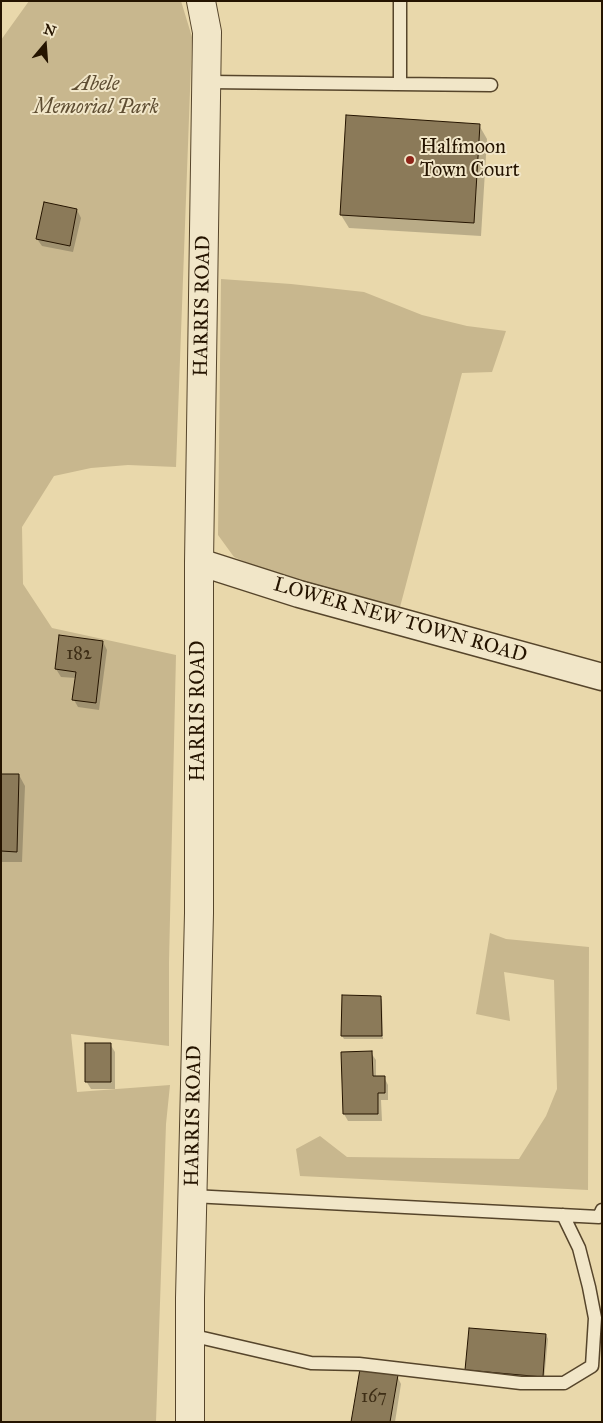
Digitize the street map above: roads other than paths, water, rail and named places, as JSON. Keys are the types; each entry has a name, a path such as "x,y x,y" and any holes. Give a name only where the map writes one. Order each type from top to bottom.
{"street":[{"name":"HARRIS ROAD","path":"190,1422 192,1196 199,913 199,562 208,32 201,1"},
{"name":"LOWER NEW TOWN ROAD","path":"199,562 299,594 602,677"}],"lane":[{"path":"400,1 400,84"},
{"path":"206,82 491,85"},
{"path":"192,1196 599,1218 602,1210"},
{"path":"190,1335 311,1363 367,1365 521,1383 564,1383 592,1366 595,1318 579,1248 563,1215"}],"place":[{"name":"Halfmoon Town Court","path":"410,160"}],"park label":[{"name":"Abele Memorial Park","path":"96,96"}]}
